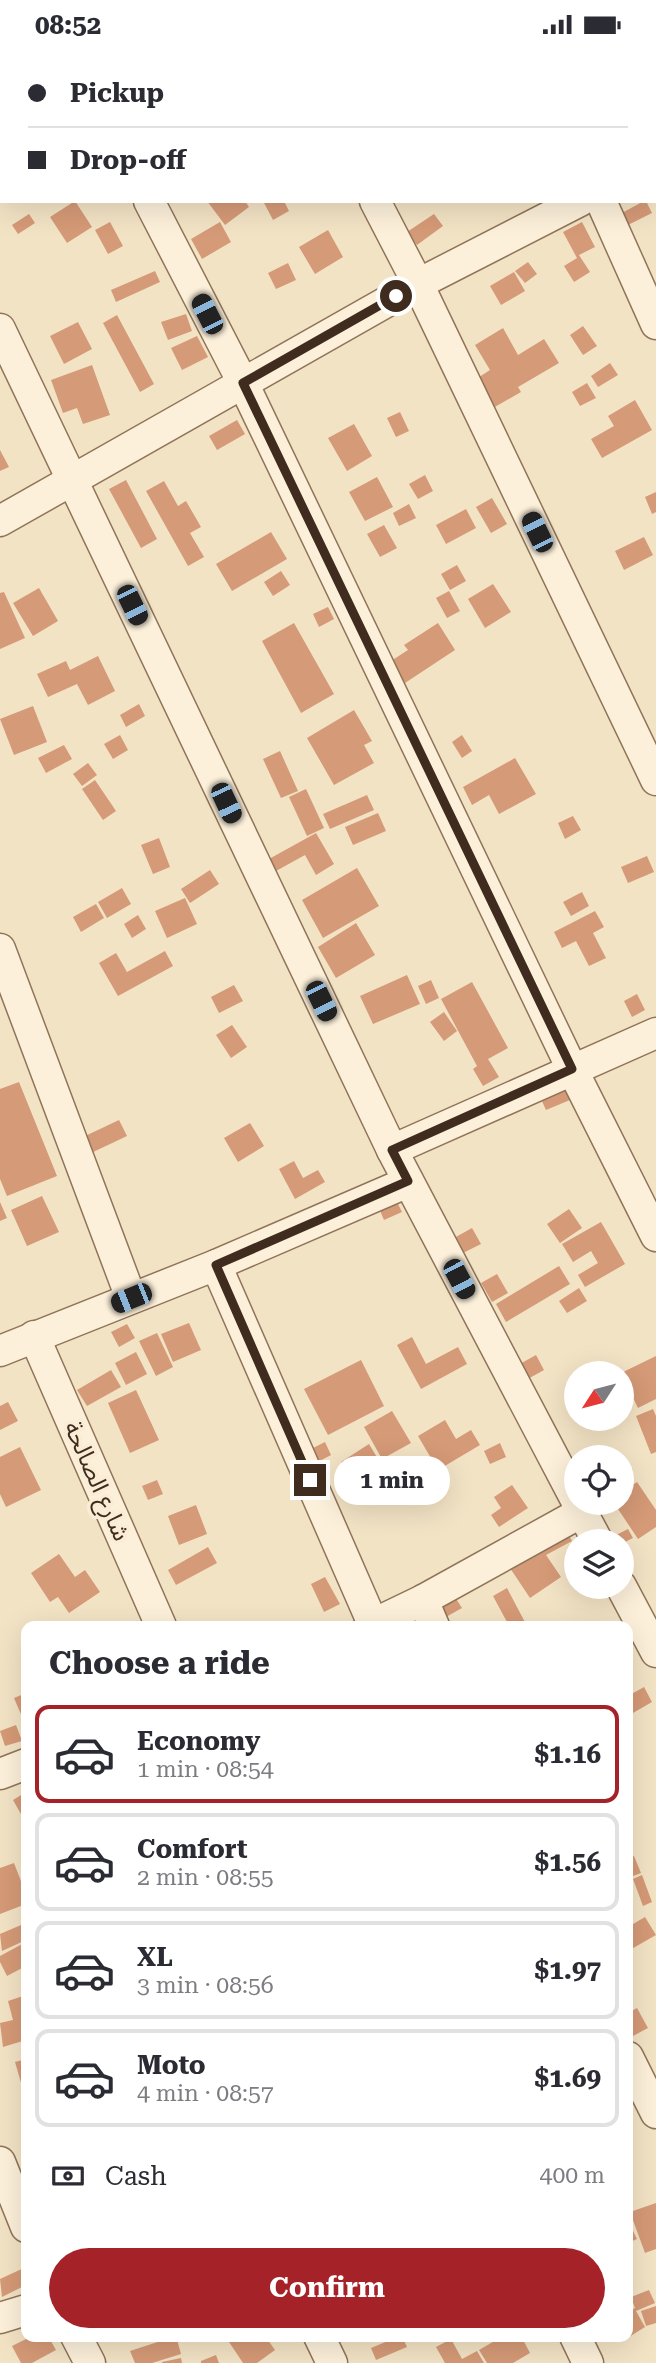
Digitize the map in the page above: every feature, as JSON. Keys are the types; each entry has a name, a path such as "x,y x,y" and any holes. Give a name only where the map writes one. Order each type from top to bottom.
{"street":[{"path":"150,203 243,383 572,1069 656,1236"},
{"path":"376,203 418,284 656,780"},
{"path":"0,521 418,284 576,203"},
{"path":"602,203 656,324"},
{"path":"0,329 392,1150 564,1478"},
{"path":"3,969 131,1298"},
{"path":"392,1150 656,1033"},
{"path":"0,1351 216,1265 408,1181"},
{"path":"216,1265 369,1621"},
{"name":"شارع الصالحة","path":"34,1336 159,1621"},
{"path":"390,1621 428,1613 564,1515"},
{"path":"628,1599 656,1652"},
{"path":"633,2067 656,2113"},
{"path":"0,2162 21,2214"},
{"path":"0,2318 21,2312"},
{"path":"79,2342 90,2363"},
{"path":"322,2342 332,2363"},
{"path":"578,2342 588,2363"}],"building":[{"path":"76,203 92,227 67,243 50,217"},
{"path":"208,203 246,203 249,207 225,225"},
{"path":"264,203 285,203 289,211 273,220"},
{"path":"640,203 647,203 652,213 626,226 620,214"},
{"path":"29,214 35,223 18,234 12,225"},
{"path":"434,214 443,226 417,245 407,232"},
{"path":"110,222 123,246 108,254 95,230"},
{"path":"220,222 231,242 202,259 191,239"},
{"path":"582,222 595,247 579,255 590,272 574,282 564,266 577,258 563,232"},
{"path":"328,230 343,257 315,274 299,247"},
{"path":"528,262 537,274 525,283 515,271"},
{"path":"288,263 296,280 276,289 268,273"},
{"path":"155,271 160,282 116,302 111,290"},
{"path":"514,272 525,291 501,305 490,286"},
{"path":"186,314 192,331 168,340 161,322"},
{"path":"117,315 154,384 140,392 103,323"},
{"path":"78,322 92,349 64,364 50,336"},
{"path":"583,326 597,346 583,355 570,335"},
{"path":"503,328 518,355 544,339 559,363 518,387 521,392 493,408 476,379 490,370 475,345"},
{"path":"197,336 208,357 182,370 171,348"},
{"path":"610,363 618,375 598,387 591,376"},
{"path":"92,365 110,415 83,424 77,408 63,413 51,380"},
{"path":"587,383 596,398 580,406 572,392"},
{"path":"635,400 652,430 602,458 591,439 614,426 608,416"},
{"path":"400,412 409,431 396,437 387,418"},
{"path":"237,420 245,434 217,450 209,436"},
{"path":"354,424 372,456 347,471 328,438"},
{"path":"0,450 9,467 0,471"},
{"path":"425,475 433,491 418,499 409,484"},
{"path":"377,477 393,507 365,521 349,492"},
{"path":"126,480 157,539 141,548 109,489"},
{"path":"164,481 178,506 186,501 201,527 190,533 204,557 188,566 146,491"},
{"path":"656,492 656,512 652,514 645,497"},
{"path":"492,498 507,524 491,533 476,507"},
{"path":"409,504 416,518 399,526 393,513"},
{"path":"466,509 476,528 446,544 436,525"},
{"path":"384,525 397,548 380,557 367,534"},
{"path":"271,532 287,559 232,591 216,564"},
{"path":"644,537 653,555 624,570 615,551"},
{"path":"457,565 466,581 450,590 441,574"},
{"path":"281,571 290,585 273,596 264,582"},
{"path":"493,584 511,612 485,628 468,599"},
{"path":"39,588 58,621 33,636 13,603"},
{"path":"449,591 460,611 447,618 436,598"},
{"path":"4,592 25,638 0,649 0,593"},
{"path":"328,607 334,619 319,627 313,614"},
{"path":"294,623 334,694 301,713 262,641"},
{"path":"438,623 455,650 405,683 391,661 408,650 404,645"},
{"path":"98,656 115,691 88,705 77,684 48,697 37,674 66,661 70,670"},
{"path":"139,704 145,716 126,727 120,715"},
{"path":"33,706 47,742 14,755 0,719"},
{"path":"354,710 372,741 364,745 374,763 334,785 307,738"},
{"path":"120,735 128,750 113,759 104,744"},
{"path":"462,735 472,751 462,758 452,742"},
{"path":"64,745 72,759 46,773 38,758"},
{"path":"280,751 298,791 281,798 263,759"},
{"path":"515,758 536,794 499,814 489,795 472,805 463,787"},
{"path":"88,763 97,775 82,786 73,774"},
{"path":"95,780 116,811 103,820 82,789"},
{"path":"306,789 324,828 307,836 289,797"},
{"path":"367,795 374,810 330,829 323,814"},
{"path":"378,813 386,831 353,845 345,827"},
{"path":"573,816 581,830 565,839 558,823"},
{"path":"316,833 334,864 316,875 305,855 276,871 269,859"},
{"path":"159,838 170,867 153,874 141,845"},
{"path":"647,856 654,872 628,883 621,867"},
{"path":"357,868 379,906 323,938 302,900"},
{"path":"210,870 219,884 190,903 181,889"},
{"path":"122,888 131,904 107,918 98,902"},
{"path":"582,892 589,906 571,916 563,902"},
{"path":"185,898 197,924 167,938 155,911"},
{"path":"96,904 104,918 81,932 73,917"},
{"path":"595,911 604,927 593,933 606,958 589,966 576,941 562,948 554,932"},
{"path":"138,915 146,929 132,938 124,924"},
{"path":"356,923 375,955 336,978 318,947"},
{"path":"165,951 173,966 118,996 99,963 116,953 127,972"},
{"path":"407,975 420,1004 373,1024 360,996"},
{"path":"431,980 439,998 426,1004 418,986"},
{"path":"472,982 508,1048 488,1059 499,1077 483,1086 473,1069 477,1066 441,999"},
{"path":"234,985 243,1001 219,1013 211,997"},
{"path":"637,994 645,1010 632,1017 624,1001"},
{"path":"444,1012 457,1031 444,1041 430,1022"},
{"path":"232,1025 247,1047 231,1058 216,1035"},
{"path":"559,1077 570,1100 546,1110 536,1088"},
{"path":"19,1082 57,1176 7,1196 0,1179 0,1089"},
{"path":"119,1120 127,1136 89,1154 81,1138"},
{"path":"250,1123 264,1146 238,1162 224,1138"},
{"path":"294,1161 303,1178 318,1170 325,1182 295,1199 279,1169"},
{"path":"42,1196 59,1232 27,1246 11,1210"},
{"path":"395,1198 402,1212 384,1220 378,1206"},
{"path":"0,1202 7,1218 0,1221"},
{"path":"569,1209 582,1228 560,1243 547,1224"},
{"path":"601,1222 625,1264 585,1287 578,1275 598,1263 591,1251 573,1262 562,1244"},
{"path":"472,1228 481,1244 463,1253 454,1238"},
{"path":"559,1266 570,1284 506,1322 496,1304"},
{"path":"497,1274 508,1293 492,1302 481,1283"},
{"path":"579,1288 587,1301 567,1313 559,1301"},
{"path":"189,1323 201,1350 173,1362 161,1334"},
{"path":"127,1324 135,1338 119,1347 111,1332"},
{"path":"157,1333 173,1367 156,1376 139,1341"},
{"path":"412,1337 426,1364 458,1347 467,1364 421,1389 397,1345"},
{"path":"136,1352 147,1374 126,1385 115,1363"},
{"path":"536,1355 544,1370 526,1380 518,1365"},
{"path":"656,1356 656,1399 638,1408 634,1400 634,1367"},
{"path":"361,1360 384,1406 328,1435 304,1389"},
{"path":"111,1370 121,1387 87,1406 77,1390"},
{"path":"136,1390 159,1440 130,1453 108,1403"},
{"path":"8,1402 18,1421 0,1430 0,1406"},
{"path":"653,1409 656,1416 656,1452 651,1454 636,1416"},
{"path":"392,1411 411,1443 382,1459 364,1427"},
{"path":"445,1420 456,1439 471,1430 480,1445 438,1470 418,1436"},
{"path":"325,1442 331,1455 316,1463 309,1450"},
{"path":"500,1443 506,1457 490,1464 484,1451"},
{"path":"369,1444 378,1459 351,1477 341,1462"},
{"path":"20,1447 41,1490 6,1507 0,1494 0,1457"},
{"path":"409,1463 416,1480 381,1494 374,1478"},
{"path":"157,1480 163,1494 148,1500 142,1486"},
{"path":"637,1482 656,1510 656,1527 638,1539 634,1529 622,1515 634,1515 634,1484"},
{"path":"512,1485 528,1508 499,1527 491,1515 501,1508 494,1497"},
{"path":"196,1505 207,1534 179,1545 168,1516"},
{"path":"564,1531 564,1545 546,1555 561,1577 530,1598 510,1568"},
{"path":"208,1547 217,1563 176,1585 168,1570"},
{"path":"59,1554 75,1577 85,1570 100,1592 69,1613 58,1597 50,1602 31,1573"},
{"path":"325,1577 340,1604 324,1612 311,1584"},
{"path":"507,1588 524,1621 506,1621 493,1596"},
{"path":"453,1594 462,1608 446,1617 438,1603"},
{"path":"644,1687 652,1702 633,1713 633,1693"},
{"path":"21,1695 21,1714 14,1698"},
{"path":"16,1725 21,1741 5,1746 0,1731"},
{"path":"21,1795 21,1814 13,1800"},
{"path":"633,1856 641,1873 633,1876"},
{"path":"14,1863 21,1881 21,1906 0,1914 0,1868"},
{"path":"642,1875 652,1902 643,1906 633,1879"},
{"path":"645,1917 656,1935 633,1948 633,1924"},
{"path":"21,1925 21,1942 2,1951 0,1934"},
{"path":"21,1945 21,1969 7,1976 0,1956"},
{"path":"21,1997 21,2042 3,2047 0,2023 13,2020 8,2001"},
{"path":"637,2008 648,2028 633,2036 633,2010"},
{"path":"21,2060 21,2083 15,2062"},
{"path":"656,2203 656,2249 645,2253 633,2220 633,2211"},
{"path":"21,2269 21,2288 2,2297 0,2279"},
{"path":"649,2290 655,2303 636,2311 645,2327 633,2334 635,2308 633,2296"},
{"path":"656,2306 656,2323 646,2326 641,2311"},
{"path":"21,2342 51,2342 56,2350 32,2363 21,2363 12,2346"},
{"path":"158,2342 178,2342 181,2354 152,2363 135,2363 130,2351"},
{"path":"229,2342 269,2342 275,2350 257,2363 243,2363"},
{"path":"386,2342 405,2342 407,2347 376,2360 371,2348"},
{"path":"453,2342 462,2359 477,2351 484,2363 445,2363 436,2347"},
{"path":"493,2342 524,2342 530,2353 513,2363 487,2363 479,2350"},
{"path":"216,2355 219,2363 201,2363 201,2361"},
{"path":"181,2358 182,2363 162,2363 162,2362"}],"route":[{"path":"310,1480 216,1265 408,1181 392,1150 572,1069 243,383 396,296"}]}
